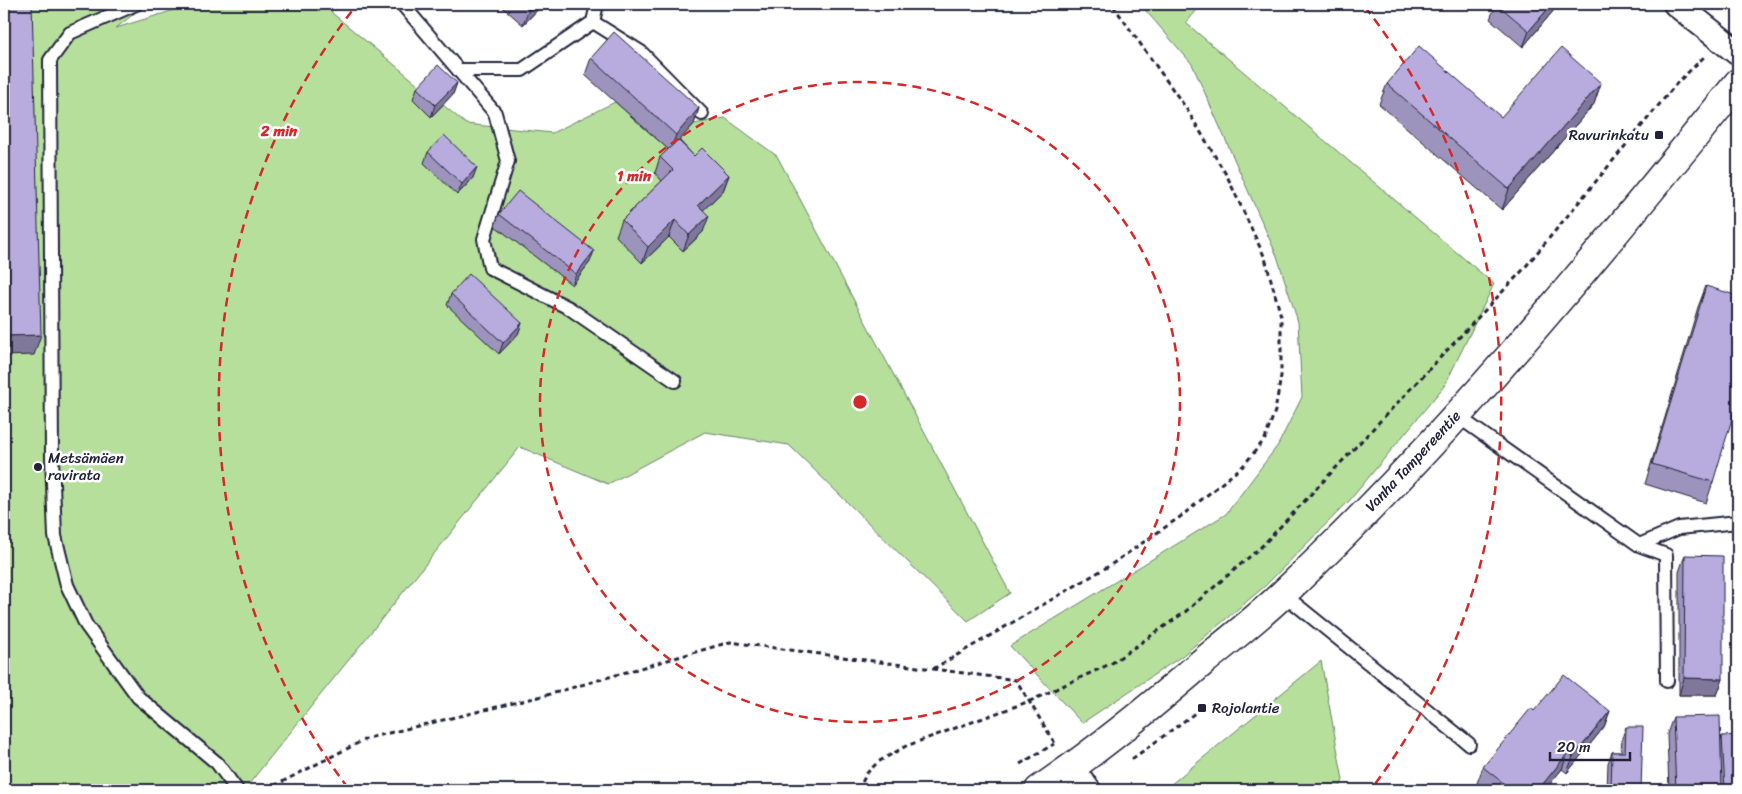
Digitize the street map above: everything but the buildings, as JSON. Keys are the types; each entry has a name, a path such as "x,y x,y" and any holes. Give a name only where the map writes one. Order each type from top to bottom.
{"main road":[{"name":"Vanha Tampereentie","path":"1040,790 1072,768 1180,682 1283,594 1337,541 1502,366 1738,83"}],"street":[{"path":"1676,4 1738,52"},
{"path":"1072,768 1088,790"}],"lane":[{"path":"136,4 70,33 50,60 52,457 56,536 67,585 86,624 138,697 217,763 237,790"},
{"path":"402,4 495,113 508,161 484,239 490,268 569,308 675,381"},
{"path":"458,70 522,70 593,22 597,4"},
{"path":"593,22 641,52 702,114"},
{"path":"1456,415 1639,545 1666,555 1667,681"},
{"path":"1639,545 1678,528 1738,522"},
{"path":"1283,594 1469,744"}],"path":[{"path":"933,669 1109,566 1180,517 1243,466 1265,439 1275,411 1281,376 1282,316 1265,258 1227,176 1186,108 1112,4"},
{"path":"858,790 867,773 878,762 906,746 1030,701 1112,663 1185,612 1262,546 1522,271 1677,83 1704,57"},
{"path":"266,790 368,738 547,695 730,642 1016,680 1072,768"},
{"path":"1124,764 1156,743 1202,708"},
{"path":"1020,764 1055,743"}],"green space":[{"path":"4,4 134,4 135,13 116,28 194,4 331,4 332,13 466,124 552,133 615,102 670,151 694,124 725,118 777,156 1010,593 968,621 789,445 705,432 608,484 520,447 244,790 4,790"},
{"path":"1140,4 1202,4 1186,23 1494,284 1445,385 1350,500 1265,586 1182,656 1082,723 1010,646 1226,514 1278,445 1302,397 1298,322 1277,256 1192,64"},
{"path":"1321,661 1343,780 1339,790 1164,790"}],"place":[{"name":"Ravurinkatu","path":"1659,135"},
{"name":"Metsämäen ravirata","path":"38,467"},
{"name":"Rojolantie","path":"1202,708"}]}
